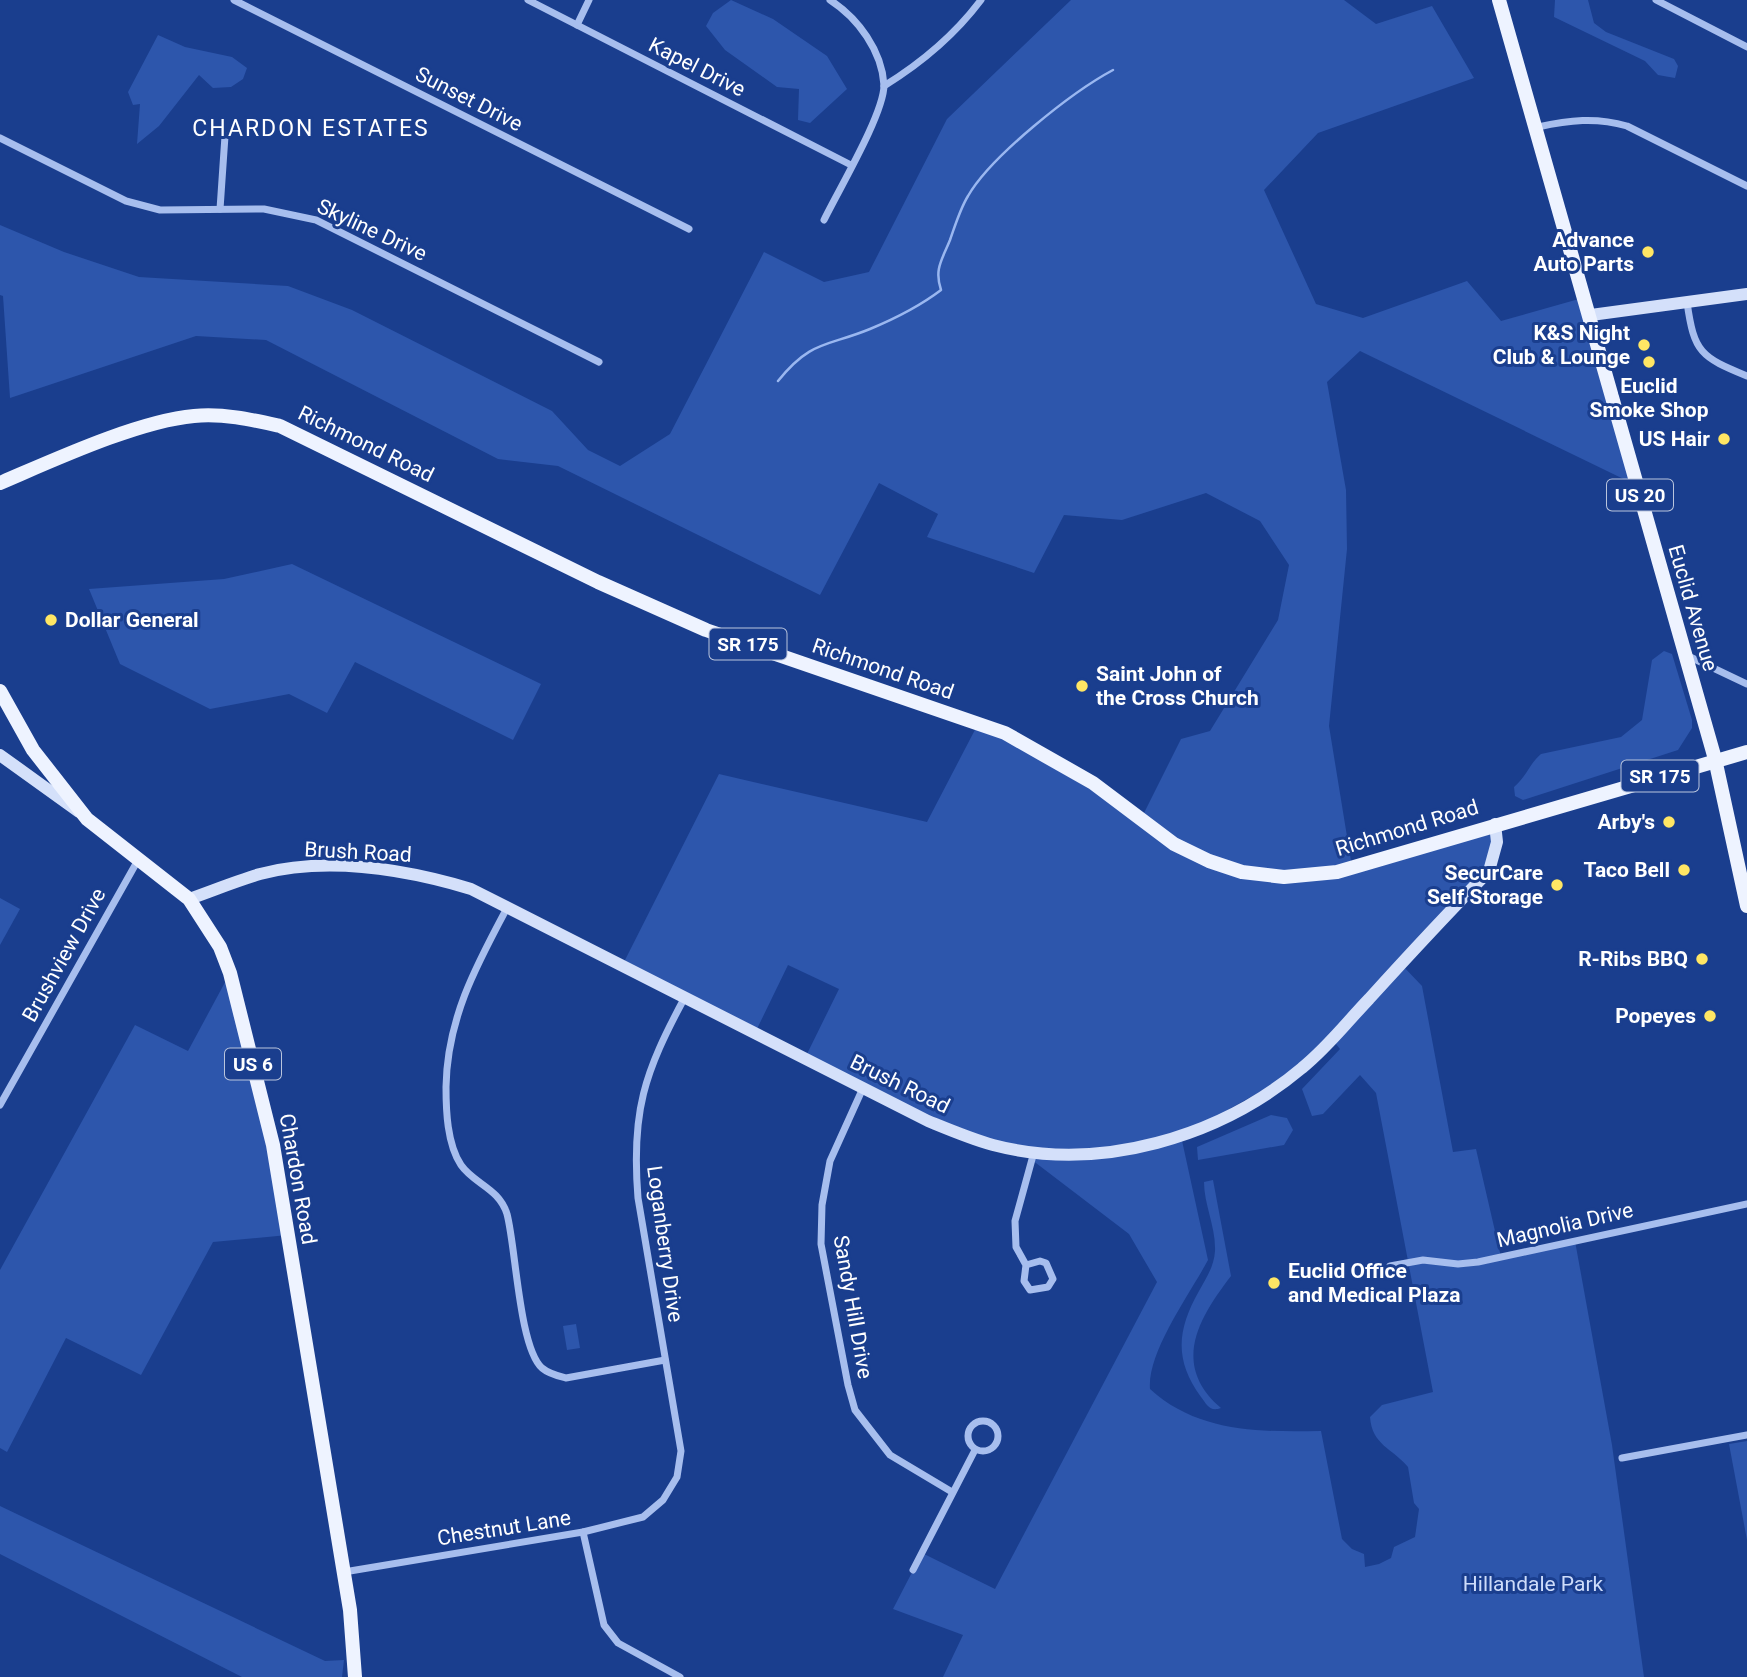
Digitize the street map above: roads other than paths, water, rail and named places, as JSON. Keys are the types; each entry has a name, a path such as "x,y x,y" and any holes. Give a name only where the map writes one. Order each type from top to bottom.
{"main road":[{"name":"Euclid Avenue","path":"1499,0 1538,127 1714,759 1742,862 1747,906"},
{"name":"Richmond Road","path":"0,483 149,425 195,415 243,418 280,426 598,582 706,630 1005,733 1093,783 1174,844 1209,861 1242,872 1284,877 1336,872 1495,824 1560,808 1714,759"},
{"name":"Chardon Road","path":"0,691 33,750 87,819 189,899 210,928 230,973 273,1145 354,1635 355,1677"},
{"name":"SR 175","path":"1714,759 1747,752"}],"street":[{"name":"Sunset Drive","path":"234,0 689,229"},
{"name":"Kapel Drive","path":"528,0 851,165"},
{"path":"577,25 589,0"},
{"path":"824,220 874,118 884,86 869,40 856,20 832,0"},
{"path":"884,86 918,65 959,29 981,0"},
{"path":"1658,2 1747,47"},
{"path":"1538,127 1585,119 1627,126 1747,186"},
{"path":"220,209 225,136"},
{"name":"Skyline Drive","path":"0,138 126,201 160,210 287,212 316,220 599,362"},
{"path":"1591,315 1747,294"},
{"path":"1687,302 1691,332 1704,356 1747,376"},
{"path":"1684,654 1747,684"},
{"path":"0,754 87,819"},
{"name":"Brush Road","path":"189,899 259,874 324,866 372,868 427,876 471,889 928,1121 995,1145 1034,1152 1084,1153 1146,1146 1181,1136 1253,1105 1304,1067 1489,871 1497,842 1495,824"},
{"name":"Brushview Drive","path":"0,1105 138,860"},
{"path":"507,908 466,986 454,1021 446,1089 454,1149 461,1165 491,1188 506,1213 529,1346 542,1368 566,1377 665,1360"},
{"name":"Loganberry Drive","path":"663,1500 677,1477 681,1451 638,1198 635,1158 637,1117 660,1044 685,998"},
{"name":"Sandy Hill Drive","path":"863,1088 830,1161 822,1205 821,1244 848,1385 855,1410 890,1455 952,1492"},
{"path":"1026,1265 1040,1261 1046,1263 1053,1279 1048,1287 1035,1291 1027,1287 1023,1278 1026,1265 1016,1247 1015,1221 1034,1152"},
{"name":"Magnolia Drive","path":"1390,1266 1423,1260 1458,1264 1478,1262 1747,1204"},
{"path":"983,1420 994,1424 998,1436 996,1445 986,1450 975,1450 968,1441 970,1427 983,1420"},
{"path":"1622,1458 1747,1435"},
{"path":"913,1570 975,1450"},
{"name":"Chestnut Lane","path":"344,1572 583,1532 643,1517 663,1500"},
{"path":"583,1532 604,1625 618,1643 680,1677"}],"waterway":[{"path":"778,381 810,351 888,321 941,290 938,276 942,259 963,206 979,180 1034,126 1076,93 1113,70"}],"place":[{"name":"Advance Auto Parts","path":"1648,252"},
{"name":"K&S Night Club & Lounge","path":"1644,345"},
{"name":"Euclid Smoke Shop","path":"1649,362"},
{"name":"US Hair","path":"1724,439"},
{"name":"Dollar General","path":"51,620"},
{"name":"Saint John of the Cross Church","path":"1082,686"},
{"name":"Arby's","path":"1669,822"},
{"name":"Taco Bell","path":"1684,870"},
{"name":"SecurCare Self Storage","path":"1557,885"},
{"name":"R-Ribs BBQ","path":"1702,959"},
{"name":"Popeyes","path":"1710,1016"},
{"name":"Euclid Office and Medical Plaza","path":"1274,1283"}],"district":[{"name":"CHARDON ESTATES","path":"311,128"}],"park label":[{"name":"Hillandale Park","path":"1533,1584"}]}
